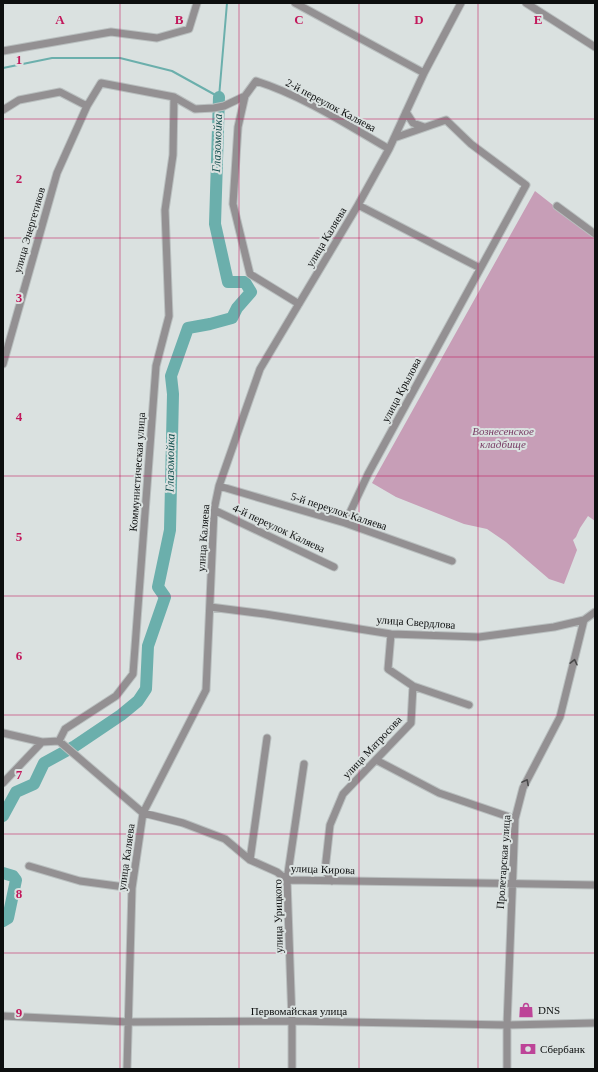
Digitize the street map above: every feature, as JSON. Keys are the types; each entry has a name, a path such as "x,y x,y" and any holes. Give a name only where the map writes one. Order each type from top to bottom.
{"street":[{"path":"3,51 111,32 157,38 189,29 197,3"},
{"path":"295,3 424,73"},
{"name":"улица Каляева","path":"127,1069 132,888 143,813 206,690 214,510 219,486 260,369 358,205 389,149 424,73 461,3"},
{"path":"526,3 595,47"},
{"name":"2-й переулок Каляева","path":"299,304 250,274 233,204 238,127 245,96 256,81 275,87 311,104 389,149"},
{"name":"улица Энергетиков","path":"3,364 57,173 86,106 101,83 174,97"},
{"path":"3,110 19,100 60,92 86,106"},
{"path":"174,97 195,109 224,106 245,96"},
{"name":"Коммунистическая улица","path":"59,741 65,729 116,696 133,674 156,366 169,316 165,210 173,155 174,97"},
{"path":"406,112 413,122 424,127"},
{"name":"улица Крылова","path":"345,523 368,474 526,185 471,144 446,120 394,138"},
{"path":"358,205 480,268"},
{"path":"557,206 595,234"},
{"name":"5-й переулок Каляева","path":"219,486 345,523 452,561"},
{"name":"4-й переулок Каляева","path":"214,510 334,567"},
{"name":"улица Свердлова","path":"210,607 390,634 479,637 554,627 584,620 595,612"},
{"name":"Пролетарская улица","path":"507,1069 507,1025 515,819 523,788 560,718 584,620"},
{"path":"390,634 388,669 413,686 469,705"},
{"name":"улица Матросова","path":"332,881 325,870 330,825 342,794 411,723 413,686"},
{"path":"3,733 42,742 59,741"},
{"path":"250,860 267,738"},
{"name":"улица Кирова","path":"59,741 143,813 183,823 225,839 250,860 277,872 287,880 512,885 595,885"},
{"path":"3,783 42,742"},
{"path":"376,760 439,793 515,819"},
{"name":"улица Урицкого","path":"292,1069 292,1021 287,880 304,764"},
{"path":"28,866 80,881 132,888"},
{"name":"Первомайская улица","path":"3,1016 129,1022 292,1021 507,1025 595,1024"}],"green space":[{"name":"Вознесенское кладбище","path":"535,191 595,238 595,521 588,516 573,540 577,550 564,584 549,579 506,542 487,529 464,524 396,497 372,483"}],"waterway":[{"name":"Глазомойка","path":"3,68 52,58 120,58 172,71 219,97 227,3"},
{"name":"Глазомойка","path":"3,816 16,792 34,784 44,763 75,746 121,715 138,701 146,689 148,646 165,597 158,587 170,530 173,394 171,376 188,328 232,318 237,308 251,292 245,282 228,282 215,224 219,97"},
{"name":"Глазомойка","path":"3,873 13,876 16,880 8,918 3,921"}],"place":[{"name":"DNS","path":"526,1010"},
{"name":"Сбербанк","path":"528,1049"}]}
